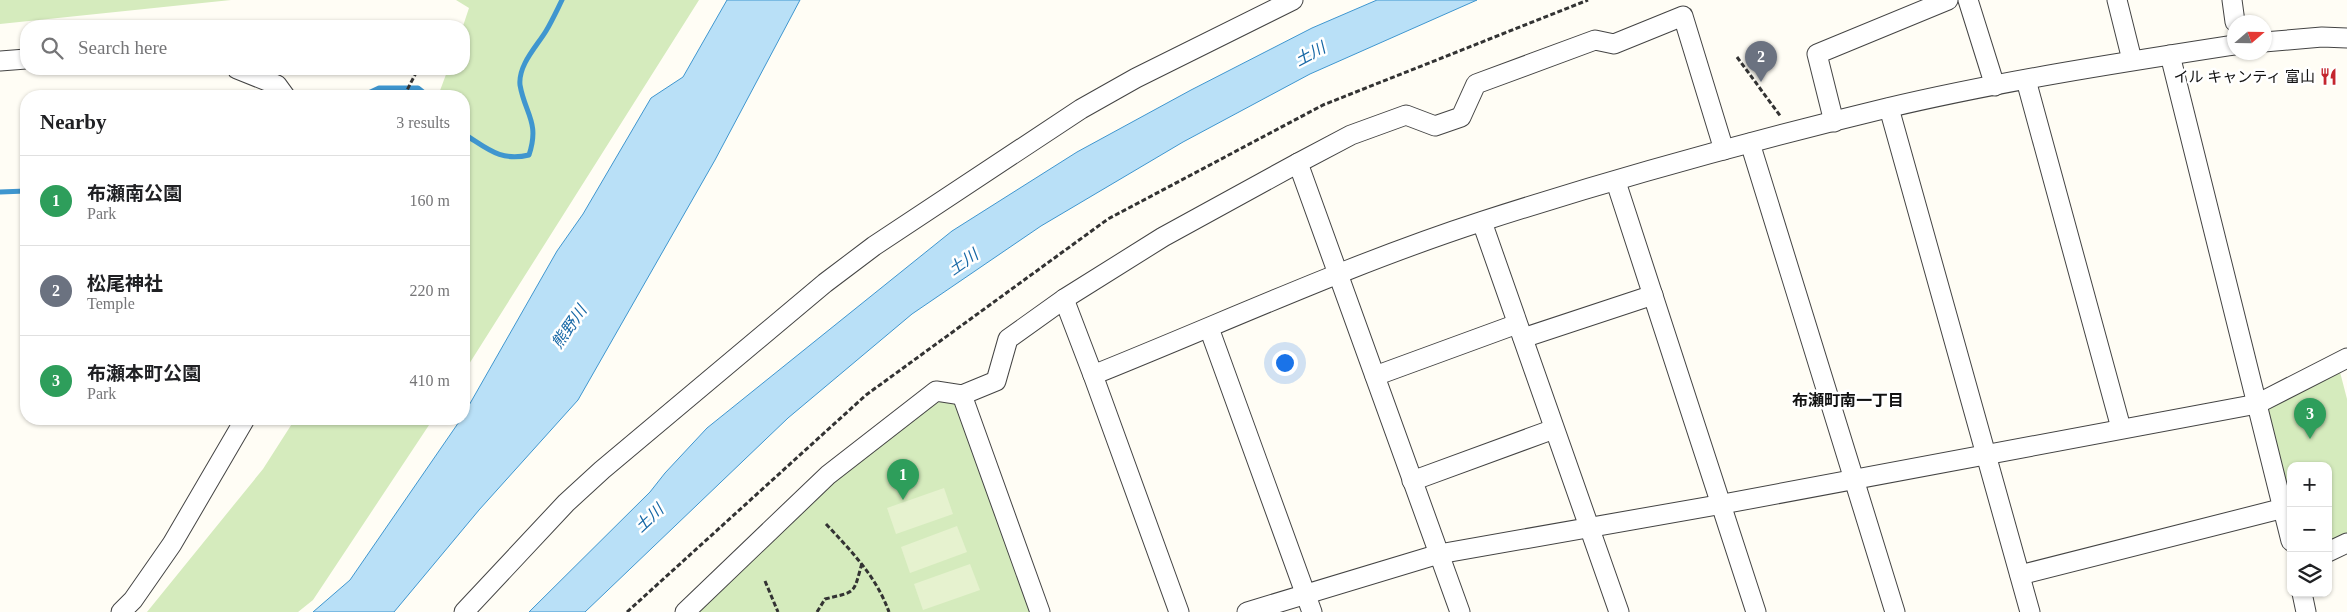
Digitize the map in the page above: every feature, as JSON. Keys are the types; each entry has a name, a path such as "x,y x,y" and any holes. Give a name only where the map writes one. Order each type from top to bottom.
{"street":[{"path":"464,612 566,503 602,470 825,283 874,246 1081,109 1136,78 1293,0"},
{"path":"1834,122 1817,54 1948,0"},
{"path":"1968,0 1995,86"},
{"path":"2117,0 2132,60"},
{"path":"2232,0 2234,15"},
{"path":"685,612 763,545 828,475 849,465 936,391 962,395 996,381 1008,339 1064,299 1163,237 1351,135 1406,115 1434,126 1461,117 1476,84 1594,40 1614,44 1683,16 1724,150"},
{"path":"2272,41 2322,37 2347,38"},
{"path":"1093,375 1338,274 1482,222 1724,150 1889,108 1995,86 2132,60 2227,46"},
{"path":"2170,55 2287,522"},
{"path":"0,61 20,60"},
{"path":"252,75 277,85 281,90"},
{"path":"2026,80 2120,428"},
{"path":"1889,108 2030,612"},
{"path":"1750,143 1895,612"},
{"path":"1298,163 1460,612"},
{"path":"1616,182 1723,504 1756,612"},
{"path":"1482,222 1619,612"},
{"path":"1374,376 1520,331 1653,295"},
{"path":"1064,299 1179,612"},
{"path":"1209,328 1309,604"},
{"path":"1247,612 1309,604 1439,554 1723,504 1987,455 2120,428 2258,404 2347,358"},
{"path":"962,395 1040,612"},
{"path":"121,612 133,600 172,544 241,425"},
{"path":"1412,481 1554,429"},
{"path":"2020,575 2284,508"},
{"path":"2332,550 2347,543"},
{"path":"2303,597 2306,612"}],"path":[{"path":"1737,57 1793,132"},
{"path":"407,90 415,75"},
{"path":"826,524 874,578 889,612"},
{"path":"817,612 825,599 849,594 855,590 862,563"},
{"path":"766,581 778,612"}],"green space":[{"path":"0,0 231,0 38,20 20,20 20,22 0,24"},
{"path":"456,0 699,0 470,363 470,90 440,90 446,75 470,75 470,20 465,20 469,8"},
{"path":"2340,372 2347,399 2347,536 2332,542 2332,462 2287,462 2287,489 2267,413 2272,405"},
{"path":"938,397 959,405 1032,612 698,612 767,543 861,458"},
{"path":"291,425 429,425 313,600 298,612 147,612 263,469"},
{"path":"944,488 953,514 896,534 887,508"},
{"path":"957,526 967,552 910,573 901,547"},
{"path":"970,564 980,590 923,610 914,584"}],"water":[{"name":"熊野川","path":"727,0 800,0 715,160 578,400 479,510 394,612 313,612 350,580 457,425 470,425 470,403 557,251 583,214 651,98 683,77"},
{"name":"土川","path":"1377,0 1477,0 1310,74 1183,142 1041,226 912,314 788,418 585,612 529,612 650,492 707,428 952,231 1077,152 1191,90 1312,28"}],"waterway":[{"path":"470,138 487,149 502,155 510,157 529,155 533,134 522,95 520,78 525,63 546,31 562,0"},
{"path":"375,90 379,88 418,88 420,90"},
{"path":"0,192 20,191"}],"place":[{"name":"イル キャンティ 富山","path":"2329,77"},
{"name":"松尾神社","path":"1761,82"},
{"name":"布瀬本町公園","path":"2310,439"},
{"name":"布瀬南公園","path":"903,500"}],"district":[{"name":"布瀬町南一丁目","path":"1848,400"}]}
